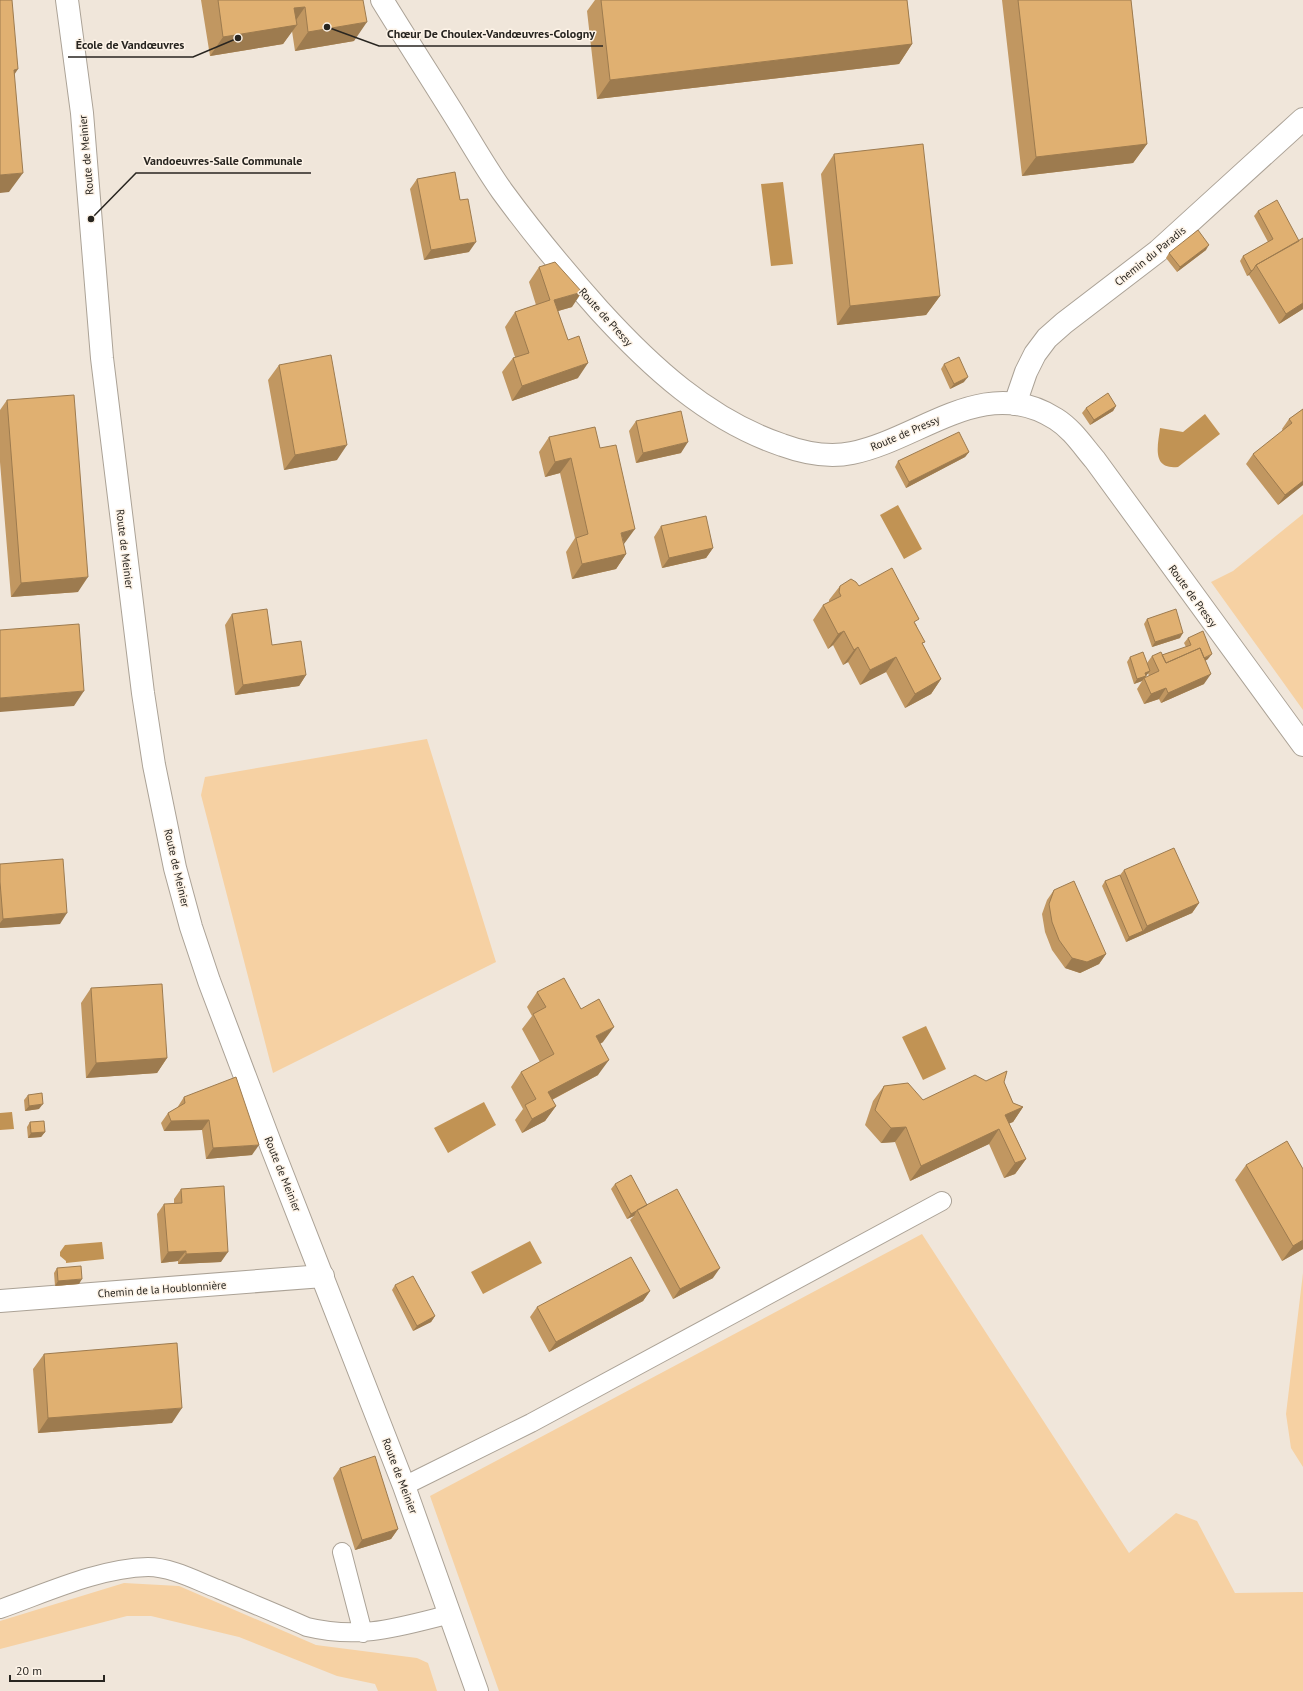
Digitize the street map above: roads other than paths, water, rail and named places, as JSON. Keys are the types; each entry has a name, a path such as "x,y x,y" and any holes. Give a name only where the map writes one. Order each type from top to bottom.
{"street":[{"name":"Route de Meinier","path":"67,0 82,113 105,381 143,693 154,765 175,868 205,967 272,1148 404,1486 451,1614 477,1691"},
{"name":"Route de Pressy","path":"382,0 501,189 541,242 628,342 664,375 736,426 783,446 814,454 834,455 851,453 875,447 957,410 995,403 1015,404 1046,413 1058,420 1075,435 1095,460 1303,745"},
{"name":"Chemin du Paradis","path":"1015,404 1029,366 1035,354 1047,338 1064,323 1158,251 1303,118"},
{"name":"Chemin de la Houblonnière","path":"0,1301 323,1276"}],"lane":[{"path":"404,1486 531,1423 942,1201"},
{"path":"342,1552 363,1632"},
{"path":"0,1609 99,1575 128,1569 150,1567 169,1571 196,1580 308,1627 325,1631 356,1634 395,1628 451,1614"}],"place":[{"name":"Chœur De Choulex-Vandœuvres-Cologny","path":"327,27"},
{"name":"École de Vandœuvres","path":"238,38"},
{"name":"Vandoeuvres-Salle Communale","path":"91,219"}]}
